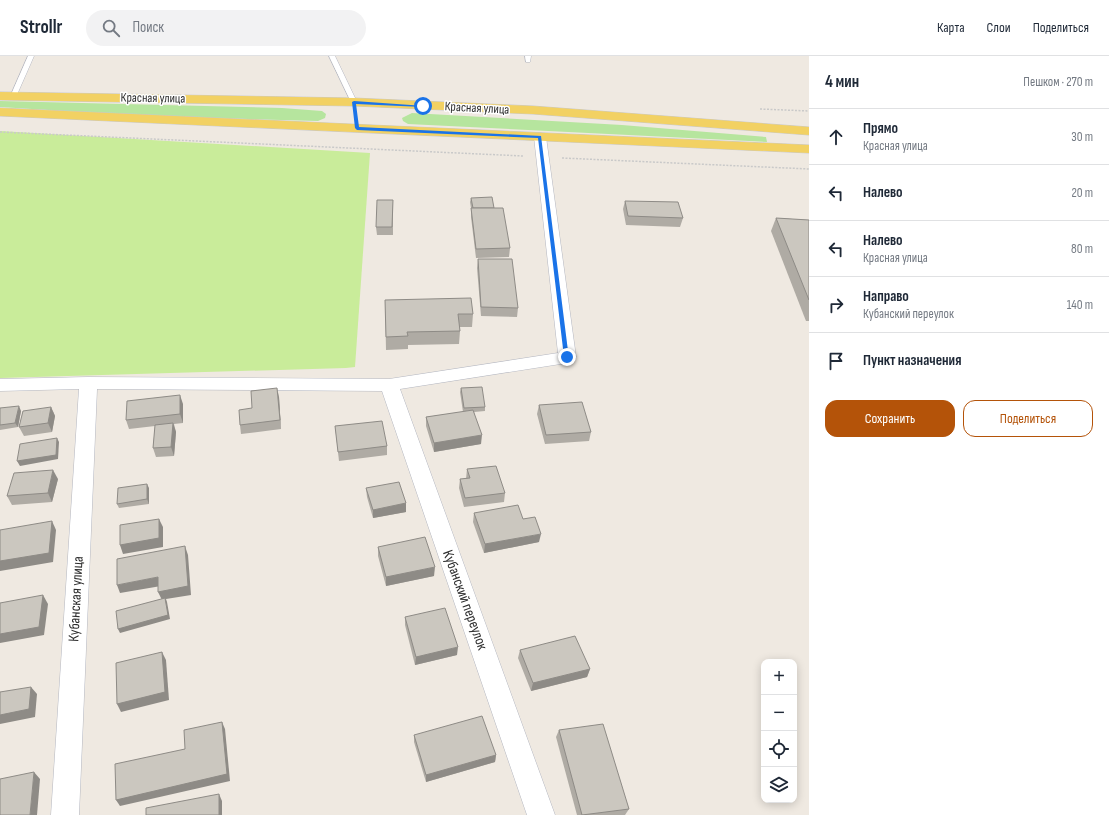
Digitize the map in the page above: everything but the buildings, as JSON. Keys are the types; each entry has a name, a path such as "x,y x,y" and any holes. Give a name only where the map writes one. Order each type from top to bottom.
{"main road":[{"name":"Красная улица","path":"6,96 354,102 533,110 809,131"},
{"path":"354,102 357,128"},
{"name":"Красная улица","path":"0,112 809,149"}],"street":[{"path":"0,385 88,383 389,385 567,357 540,137"},
{"name":"Кубанская улица","path":"64,815 88,383"},
{"name":"Кубанский переулок","path":"389,385 541,815"}],"lane":[{"path":"6,96 31,56"},
{"path":"332,56 354,102"}],"path":[{"path":"0,132 809,169"}],"green space":[{"path":"0,101 282,108 322,111 326,114 325,118 318,121 143,116 0,107"},
{"path":"412,113 622,125 766,137 767,142 408,124 403,121 402,118"},
{"path":"0,131 370,153 355,367 0,378"}],"route":[{"path":"423,106 354,102 357,128 540,137 567,357"}]}
